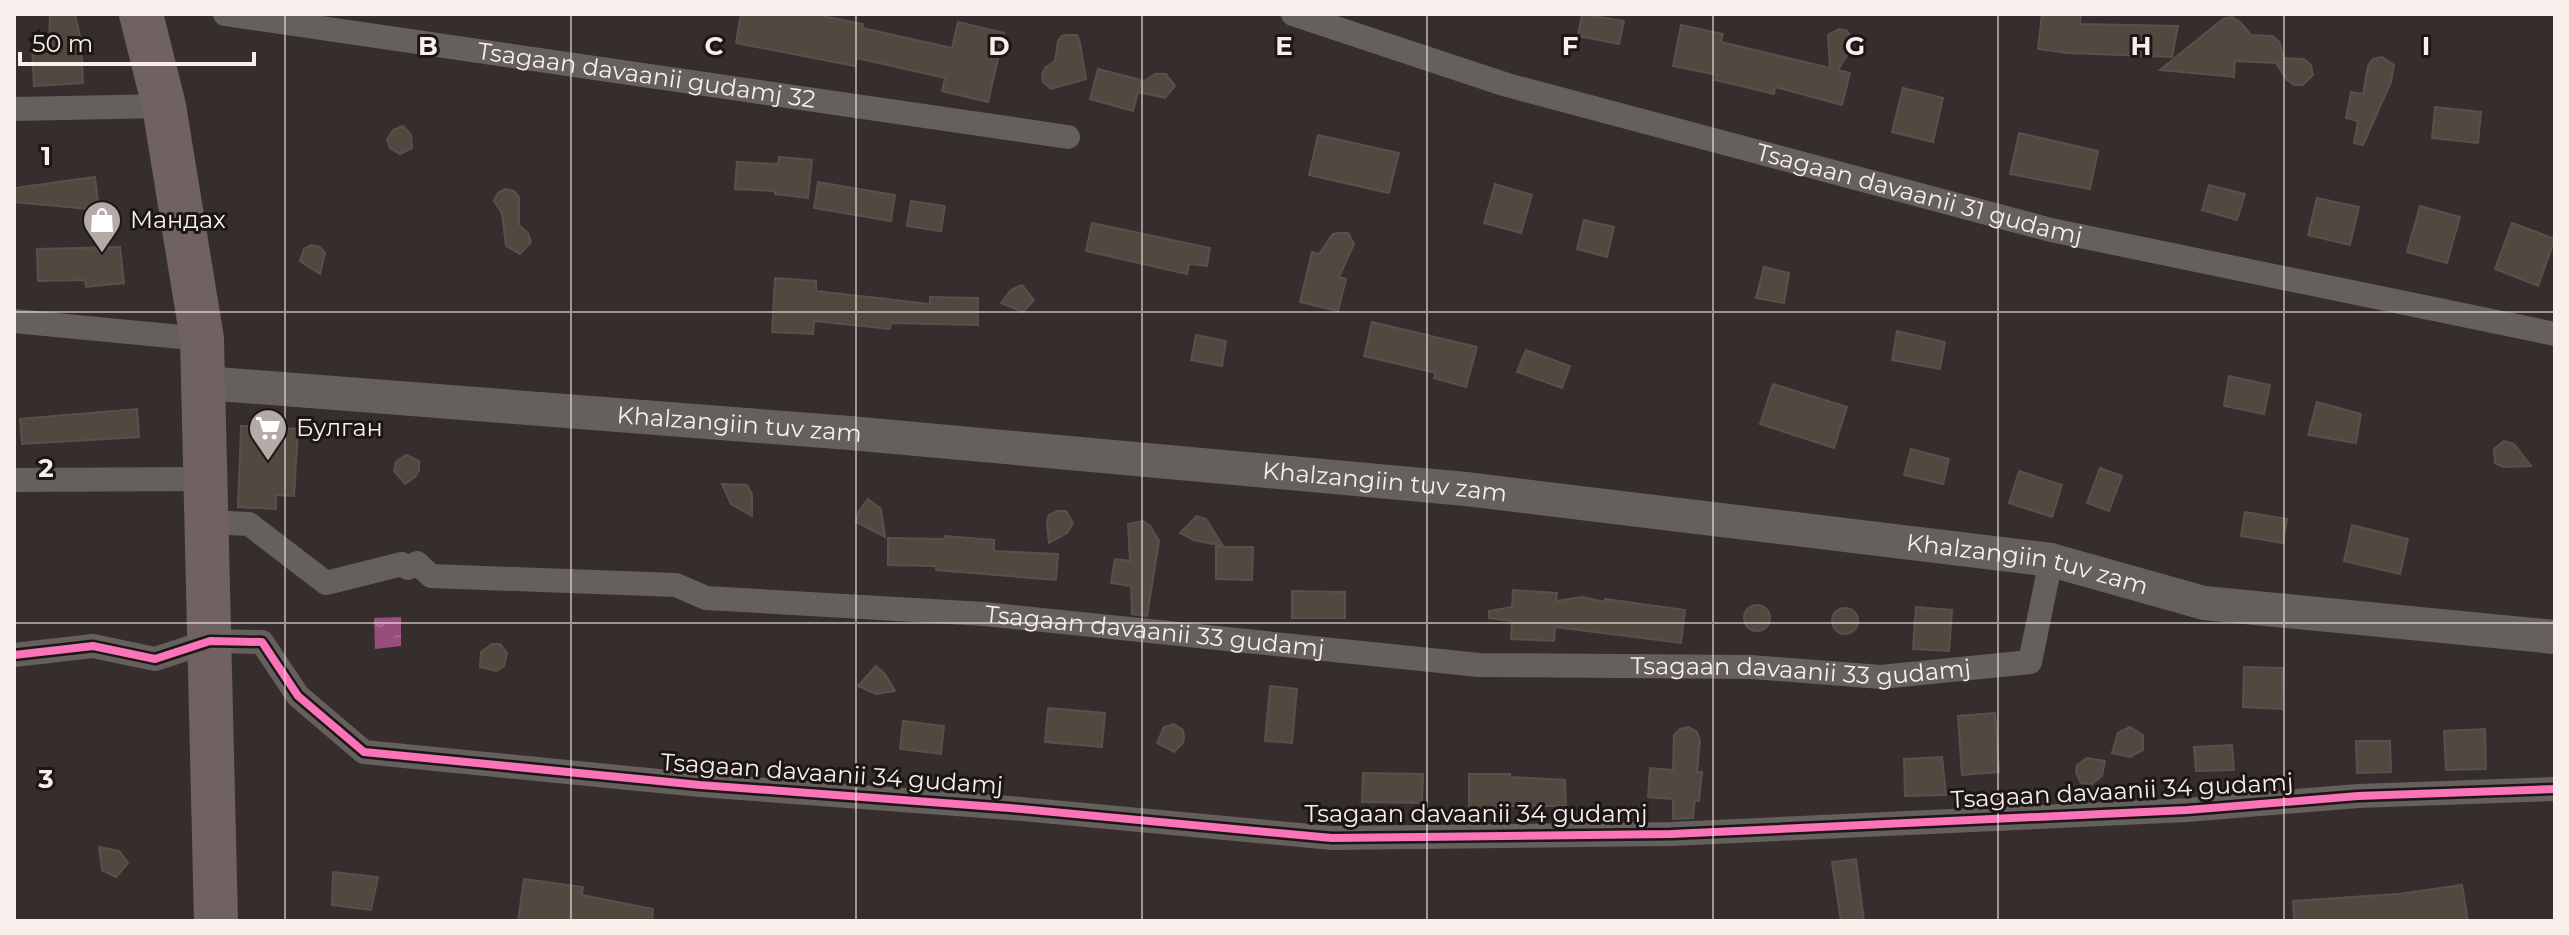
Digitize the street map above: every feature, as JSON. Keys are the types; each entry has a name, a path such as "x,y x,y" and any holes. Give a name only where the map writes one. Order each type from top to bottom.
{"highway":[{"path":"141,14 164,106 202,339 216,921"}],"street":[{"name":"Tsagaan davaanii gudamj 32","path":"225,14 1068,137"},
{"name":"Tsagaan davaanii 31 gudamj","path":"1293,14 1507,85 2051,230 2555,334"},
{"path":"14,109 164,106"},
{"path":"14,321 202,339"},
{"name":"Khalzangiin tuv zam","path":"205,383 850,433 1466,489 2051,560 2204,603 2555,637"},
{"path":"14,480 206,479"},
{"name":"Tsagaan davaanii 33 gudamj","path":"207,522 249,524 326,583 402,564 408,568 417,563 431,576 676,585 706,598 984,614 1479,665 1751,667 1881,677 2030,662 2051,560"},
{"path":"14,655 93,646 155,659 210,641"},
{"name":"Tsagaan davaanii 34 gudamj","path":"210,641 262,642 298,696 364,752 700,785 1010,808 1332,838 1671,834 2187,810 2358,796 2555,789"}],"water":[{"path":"401,617 401,646 375,649 374,618"}],"building":[{"path":"50,14 75,14 81,42 83,83 34,86 32,47 49,46"},
{"path":"741,14 812,14 952,48 958,22 1004,33 988,102 942,91 945,78 857,58 855,66 736,43"},
{"path":"1582,14 1624,21 1619,44 1578,36"},
{"path":"2042,14 2081,14 2080,24 2178,26 2172,57 2038,49"},
{"path":"2232,17 2251,35 2273,36 2280,43 2283,58 2304,59 2311,65 2313,75 2303,85 2294,85 2276,63 2235,61 2234,77 2160,70 2223,19"},
{"path":"1681,25 1723,34 1721,42 1830,68 1828,35 1839,29 1847,31 1855,42 1838,70 1850,73 1842,105 1775,87 1774,94 1715,80 1717,75 1673,66"},
{"path":"1067,35 1077,35 1086,79 1051,89 1043,82 1042,74 1055,61 1058,41"},
{"path":"2382,57 2394,65 2391,82 2363,145 2354,143 2358,121 2346,118 2351,92 2363,94 2368,66 2373,59"},
{"path":"1098,69 1141,80 1140,84 1155,74 1166,74 1175,86 1165,98 1138,92 1133,111 1090,99"},
{"path":"1903,88 1943,98 1933,142 1892,132"},
{"path":"2435,107 2481,112 2478,143 2432,138"},
{"path":"403,126 411,135 412,148 400,154 390,148 387,140 393,130"},
{"path":"2019,133 2098,151 2090,189 2010,174"},
{"path":"1318,135 1399,153 1389,193 1309,175"},
{"path":"779,157 812,160 808,198 775,194 775,191 735,189 737,162 778,164"},
{"path":"95,177 99,210 14,202 14,188"},
{"path":"818,182 895,195 891,221 814,208"},
{"path":"1495,184 1532,195 1521,233 1484,223"},
{"path":"2209,185 2245,194 2237,220 2202,210"},
{"path":"505,189 514,191 519,197 519,225 528,233 531,242 520,254 506,246 502,213 494,201 498,193"},
{"path":"2317,198 2359,207 2350,245 2308,235"},
{"path":"911,201 945,206 941,231 907,226"},
{"path":"2420,206 2460,217 2447,263 2407,252"},
{"path":"1584,220 1614,227 1607,257 1577,249"},
{"path":"1092,223 1210,248 1207,266 1189,264 1187,274 1086,251"},
{"path":"2512,223 2555,239 2538,286 2495,269"},
{"path":"1348,233 1354,244 1339,277 1346,279 1338,311 1300,302 1312,252 1319,254 1333,234"},
{"path":"311,245 320,247 325,253 320,274 300,261 304,249"},
{"path":"120,247 124,283 86,287 85,280 38,281 37,249"},
{"path":"1764,267 1789,273 1784,303 1756,298"},
{"path":"775,278 816,281 816,291 930,304 930,297 978,298 978,325 891,323 890,329 814,321 813,334 772,332"},
{"path":"1022,285 1034,300 1023,312 1001,303 1011,290"},
{"path":"1372,322 1477,347 1466,387 1434,378 1436,373 1364,356"},
{"path":"1897,331 1945,342 1940,369 1892,360"},
{"path":"1196,335 1226,341 1222,366 1191,360"},
{"path":"1526,350 1570,366 1562,388 1517,372"},
{"path":"2229,376 2270,385 2264,414 2224,406"},
{"path":"1773,384 1847,407 1834,448 1760,424"},
{"path":"2317,402 2361,414 2356,443 2308,435"},
{"path":"137,409 139,437 22,444 20,419"},
{"name":"Булган","path":"241,426 298,429 294,496 276,495 276,509 238,507"},
{"path":"2504,441 2514,444 2531,466 2503,467 2495,463 2494,449"},
{"path":"1911,449 1949,459 1943,484 1904,475"},
{"path":"406,455 419,461 419,470 405,484 394,471 396,462"},
{"path":"2100,468 2122,476 2109,511 2087,503"},
{"path":"2019,471 2062,485 2052,517 2009,503"},
{"path":"722,484 747,485 752,494 752,516 731,504"},
{"path":"868,499 881,509 885,537 856,522 859,511"},
{"path":"1066,511 1073,523 1067,533 1049,543 1047,522 1049,515"},
{"path":"2245,512 2287,519 2283,543 2241,536"},
{"path":"1197,516 1206,519 1223,546 1194,540 1180,533"},
{"path":"1143,521 1159,541 1147,616 1132,614 1131,586 1111,583 1115,559 1130,561 1128,524"},
{"path":"2352,525 2408,539 2400,574 2344,561"},
{"path":"945,536 994,540 994,551 1058,554 1056,580 936,570 936,566 888,565 888,538 944,539"},
{"path":"1216,547 1253,547 1252,580 1216,579"},
{"path":"1513,590 1557,593 1556,601 1582,597 1685,610 1681,643 1555,627 1554,641 1511,639 1512,621 1489,618 1489,611 1512,607"},
{"path":"1292,591 1345,592 1345,618 1292,618"},
{"path":"1757,605 1766,609 1770,618 1766,627 1757,631 1748,627 1744,618 1748,609"},
{"path":"1916,607 1952,610 1949,651 1913,649"},
{"path":"1845,608 1854,612 1858,621 1854,630 1845,634 1836,630 1832,621 1836,612"},
{"path":"492,644 500,644 507,653 504,666 496,671 480,667 481,652"},
{"path":"876,666 895,691 876,694 858,686"},
{"path":"2244,667 2283,668 2282,709 2243,707"},
{"path":"1270,686 1297,689 1292,743 1265,741"},
{"path":"1048,708 1105,713 1102,747 1045,742"},
{"path":"1995,713 1999,772 1962,775 1958,716"},
{"path":"903,721 944,726 941,754 900,749"},
{"path":"1174,724 1183,730 1184,737 1183,743 1174,752 1157,743 1164,727"},
{"path":"1689,727 1697,732 1700,741 1697,772 1702,772 1699,801 1695,800 1693,818 1673,819 1673,799 1648,797 1650,768 1673,770 1674,735 1680,729"},
{"path":"2130,727 2143,735 2143,750 2130,757 2112,753 2118,733"},
{"path":"2485,729 2486,769 2446,770 2444,731"},
{"path":"2356,741 2390,741 2391,772 2357,773"},
{"path":"2232,745 2234,770 2196,771 2194,747"},
{"path":"1942,757 1946,795 1905,796 1904,759"},
{"path":"2087,758 2105,761 2102,776 2092,784 2081,783 2076,772 2077,765"},
{"path":"1363,773 1423,774 1422,803 1362,802"},
{"path":"1469,774 1510,774 1510,777 1565,780 1566,806 1469,810"},
{"path":"99,847 119,851 128,863 116,877 102,870"},
{"path":"1856,859 1864,921 1841,921 1832,862"},
{"path":"333,872 378,877 371,910 332,905"},
{"path":"524,879 583,887 582,895 653,909 652,921 518,921"},
{"path":"2462,885 2468,921 2294,921 2293,901 2398,894"}],"cycle path":[{"path":"14,655 93,646 155,659 210,641 262,642 298,696 364,752 700,785 1010,808 1332,838 1671,834 2187,810 2358,796 2555,789"}],"place":[{"name":"Мандах","path":"102,254"},
{"name":"Булган","path":"268,462"}]}
